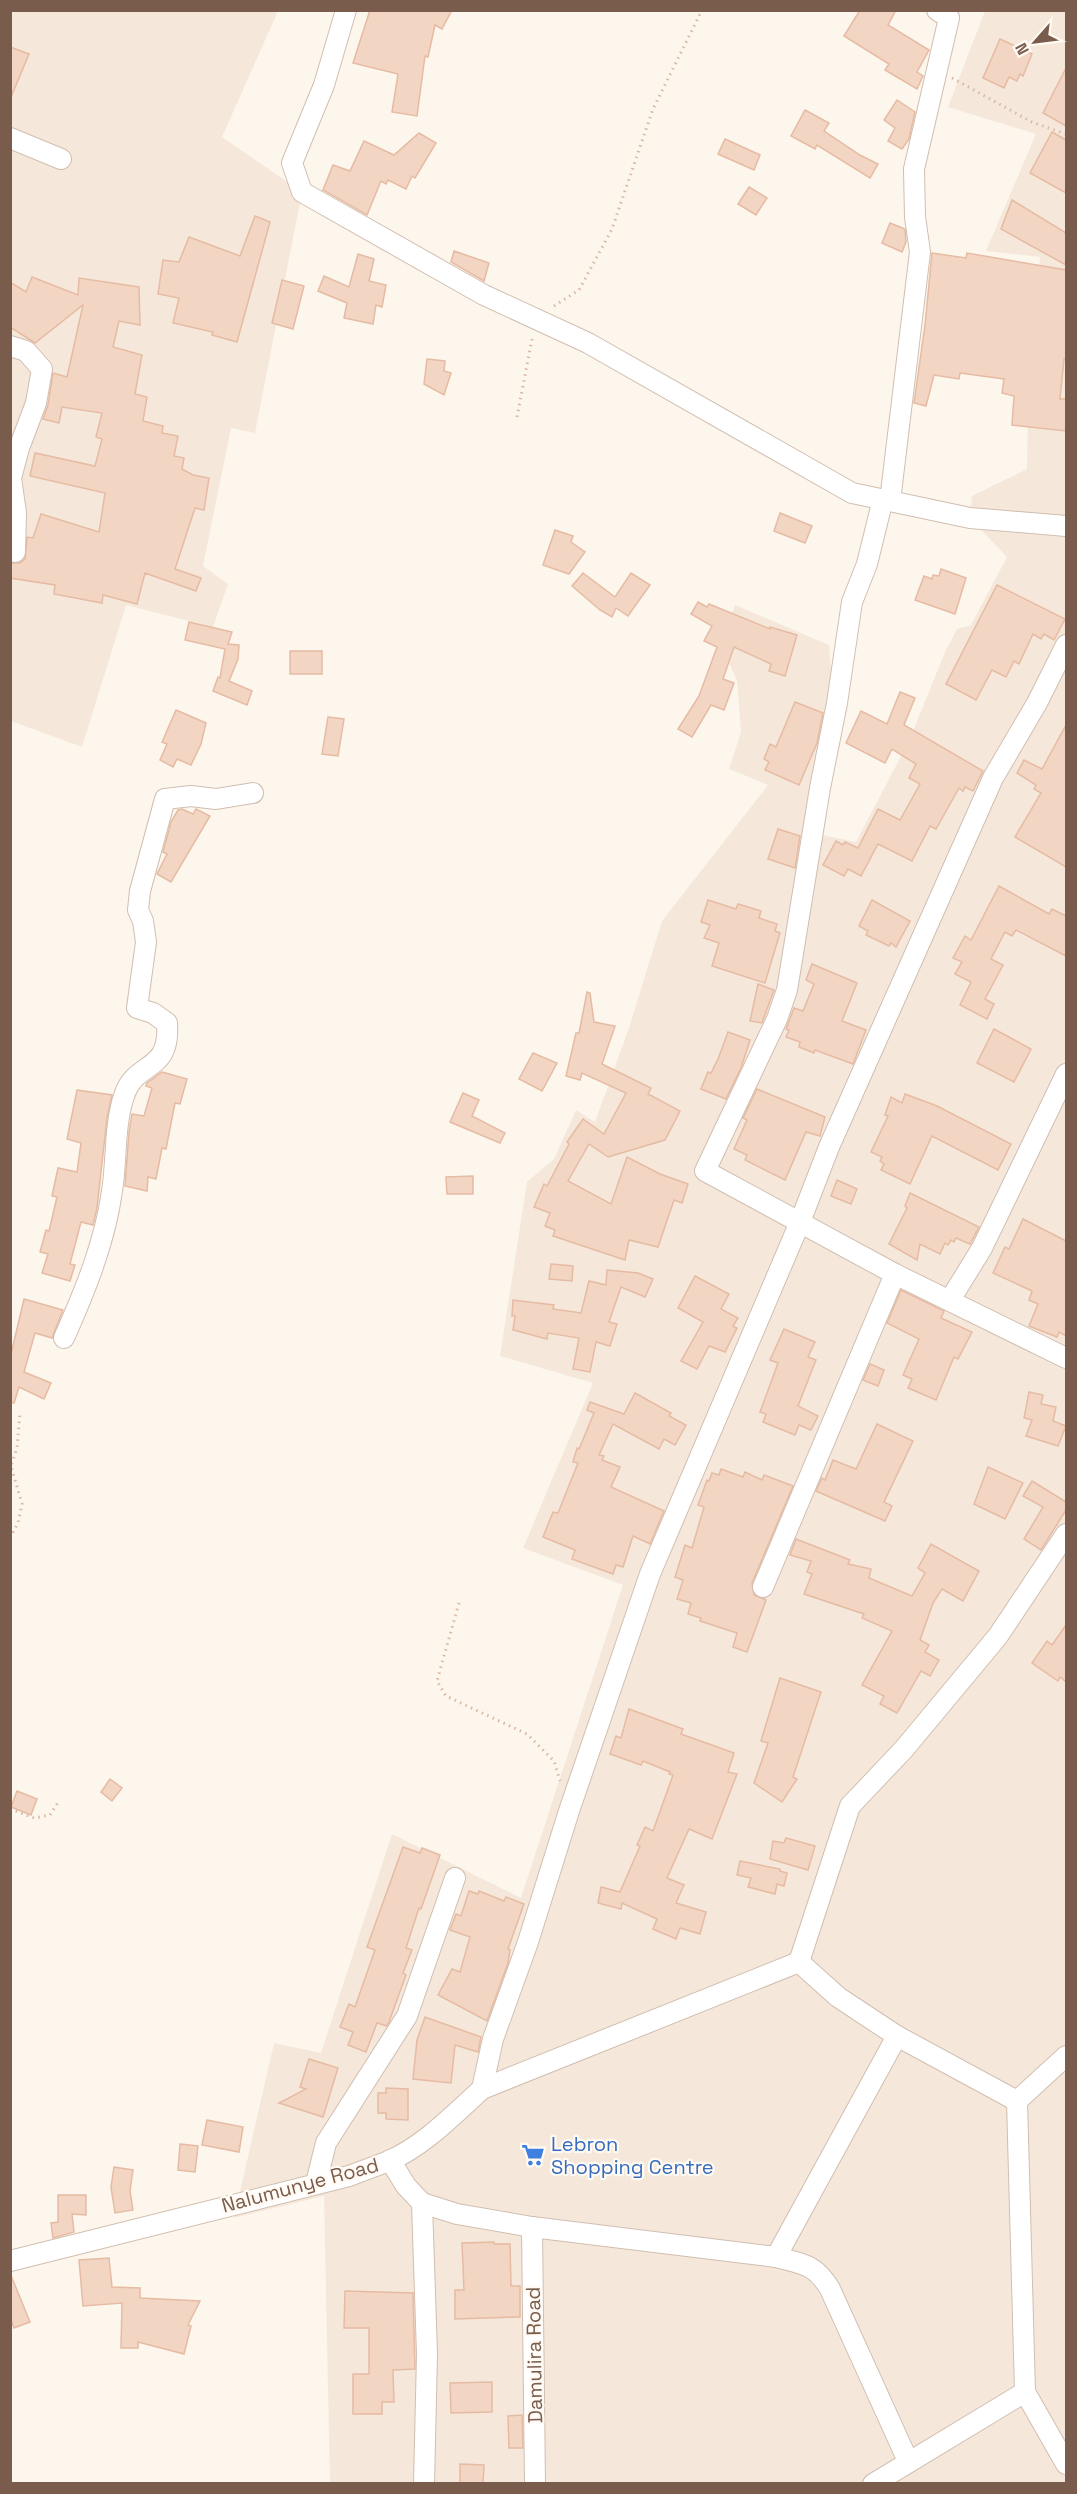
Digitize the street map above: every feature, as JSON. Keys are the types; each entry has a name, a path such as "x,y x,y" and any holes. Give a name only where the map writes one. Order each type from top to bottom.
{"street":[{"path":"346,10 324,85 292,163 302,192 484,295 588,344 852,493 970,518 1066,526"},
{"path":"937,10 949,18 914,169 915,218 920,252 886,500 867,564 852,602 837,703 820,788 787,990 777,1019 705,1171 895,1274 1066,1358"},
{"path":"10,138 61,159"},
{"path":"10,346 26,351 42,369 36,403 19,448 11,478 16,513 15,552"},
{"path":"482,2089 493,2039 528,1941 569,1811 650,1574 800,1222 829,1147 993,778 1037,703 1066,645"},
{"path":"64,1338 86,1289 102,1237 112,1192 119,1114 123,1096 129,1083 160,1059 168,1040 167,1023 153,1014 136,1008 146,942 143,921 138,910 140,891 165,799 191,796 216,799 253,793"},
{"path":"950,1300 982,1248 1066,1074"},
{"path":"763,1587 895,1274"},
{"path":"1017,2101 897,2036 838,1997 799,1962 850,1806 904,1749 998,1636 1066,1534"},
{"path":"316,2183 326,2144 407,2016 454,1878"},
{"name":"Nalumunye Road","path":"10,2261 349,2176 390,2160 419,2143 443,2125 482,2089 799,1962"},
{"path":"776,2257 897,2036"},
{"path":"1066,2056 1017,2101 1025,2391 1066,2464"},
{"path":"390,2160 406,2186 422,2203 457,2214 532,2227 776,2257 806,2264 822,2277 909,2461"},
{"path":"422,2203 427,2354 424,2484"},
{"name":"Damulira Road","path":"532,2227 535,2484"},
{"path":"873,2484 1025,2391"}],"path":[{"path":"517,417 536,319 579,290 612,230 653,109 702,10"},
{"path":"937,70 1032,122 1066,134"},
{"path":"10,1538 18,1523 22,1504 11,1466 17,1448 20,1413"},
{"path":"459,1603 437,1681 446,1695 527,1734 554,1761 569,1811"},
{"path":"10,1809 34,1818 50,1815 59,1800"}],"shaded area":[{"path":"10,11 278,11 222,137 302,192 255,433 231,428 203,566 228,584 213,627 126,605 82,747 11,721"},
{"path":"985,11 1066,11 1066,2483 330,2483 324,2196 234,2218 274,2043 321,2053 392,1834 521,1898 623,1585 523,1548 593,1383 500,1356 527,1182 554,1159 576,1110 595,1122 629,1028 662,921 768,785 729,769 741,732 737,681 721,645 735,605 829,645 832,683 822,835 856,842 909,741 945,652 957,629 971,625 1007,557 970,518 972,496 1027,469 1029,366 1040,257 986,251 1036,134 948,107"}],"building":[{"path":"370,10 452,10 442,29 435,25 428,57 425,56 417,116 392,112 398,74 353,63"},
{"path":"860,10 896,10 888,25 929,50 917,72 923,76 917,89 885,70 889,64 844,36"},
{"path":"1000,39 1032,54 1023,76 1020,74 1017,81 1009,77 1004,88 983,78"},
{"path":"10,47 29,54 11,97 10,97"},
{"path":"1066,68 1066,126 1043,113"},
{"path":"897,100 915,112 909,139 902,149 888,141 895,128 884,120"},
{"path":"805,110 829,123 824,131 878,164 870,178 817,145 815,149 791,136"},
{"path":"1052,132 1066,140 1066,193 1030,173"},
{"path":"419,133 436,143 415,178 412,176 406,189 388,180 386,184 381,181 367,215 323,190 333,165 350,171 364,141 394,155"},
{"path":"725,139 760,155 754,170 718,154"},
{"path":"749,187 767,198 756,215 738,204"},
{"path":"1012,200 1066,233 1066,265 1001,229"},
{"path":"255,216 270,222 237,342 212,335 213,332 173,323 179,298 158,294 163,260 179,262 189,237 240,256"},
{"path":"890,223 905,229 906,242 902,252 882,243"},
{"path":"454,251 489,263 484,281 451,262"},
{"path":"932,253 966,258 967,253 1066,270 1066,359 1064,359 1060,399 1066,399 1066,431 1012,425 1014,396 1002,393 1004,379 960,373 959,379 934,375 926,406 914,403"},
{"path":"358,254 374,259 369,281 386,285 382,307 376,305 373,324 344,318 347,303 318,291 324,276 349,287"},
{"path":"32,277 78,295 79,278 139,287 140,325 119,321 113,347 142,355 135,394 147,397 143,421 163,426 162,433 178,436 174,456 184,458 182,469 193,475 209,478 204,510 195,508 175,569 201,578 196,591 145,573 137,604 103,595 102,603 54,594 55,585 10,578 10,563 20,563 25,559 27,537 33,538 41,514 99,532 105,493 30,476 35,453 95,466 102,439 96,437 102,413 62,407 59,423 43,419 48,405 53,373 67,377 83,305 35,343 10,327 10,282 26,292"},
{"path":"282,280 304,286 293,329 272,323"},
{"path":"427,359 445,361 444,371 451,373 444,395 424,384"},
{"path":"780,513 812,526 805,543 774,531"},
{"path":"555,530 573,536 571,542 585,552 569,574 543,565"},
{"path":"941,569 966,578 955,614 915,600 924,576 932,579 933,575 939,576"},
{"path":"583,573 615,597 631,573 650,585 628,616 616,608 612,617 600,610 572,586"},
{"path":"997,585 1065,619 1054,640 1044,634 1041,639 1033,634 1019,664 1014,661 1006,677 992,670 976,700 946,684"},
{"path":"698,602 707,607 709,604 770,629 770,627 797,635 785,676 769,671 771,664 734,647 723,679 734,683 724,710 711,705 692,737 678,729 699,696 717,647 704,641 712,626 691,614"},
{"path":"189,622 232,632 228,644 239,645 238,659 229,681 252,691 247,705 213,691 218,677 220,678 225,649 185,640"},
{"path":"290,651 322,651 322,674 290,674"},
{"path":"900,692 915,698 904,725 983,771 973,791 965,787 963,791 959,788 936,829 930,826 912,861 878,844 861,876 848,869 844,876 823,865 836,841 858,848 878,809 900,820 920,784 909,778 916,764 892,749 885,763 846,743 861,711 887,724"},
{"path":"795,702 823,713 817,743 799,785 765,770 769,762 764,759 770,744 776,747"},
{"path":"176,710 206,723 201,744 191,765 177,759 173,767 160,760 167,744 162,742"},
{"path":"328,717 344,719 338,756 322,754"},
{"path":"1066,725 1066,867 1015,837 1041,793 1034,789 1036,785 1017,773 1024,760 1042,769"},
{"path":"182,809 193,814 196,809 210,816 171,882 157,874 167,854 163,852 171,822 178,810"},
{"path":"778,829 800,836 795,868 768,859"},
{"path":"999,886 1049,914 1052,909 1066,916 1066,956 1016,930 1012,936 1005,932 991,959 1003,965 985,999 994,1004 987,1019 960,1005 971,982 955,974 962,962 953,958 965,936 971,940"},
{"path":"708,900 736,909 738,904 761,911 759,918 777,924 775,931 780,933 765,983 712,966 719,943 704,938 710,925 701,922"},
{"path":"872,900 910,921 896,947 891,943 889,946 866,935 868,931 859,926"},
{"path":"812,964 857,983 842,1021 866,1030 853,1064 815,1050 814,1053 799,1047 800,1042 786,1037 789,1030 786,1029 794,1008 803,1011 814,984 806,980"},
{"path":"758,984 774,990 762,1023 750,1021"},
{"path":"587,992 590,993 594,1022 615,1026 602,1064 651,1088 648,1094 680,1111 665,1140 608,1157 589,1144 568,1181 611,1204 627,1157 660,1174 688,1184 682,1203 674,1200 658,1247 629,1240 625,1260 553,1236 555,1230 545,1226 550,1213 534,1207 544,1184 547,1186 569,1144 567,1142 583,1119 604,1134 626,1093 582,1073 580,1080 566,1076 576,1033 579,1033"},
{"path":"994,1029 1031,1049 1014,1082 977,1063"},
{"path":"728,1032 750,1040 741,1068 726,1099 701,1089 708,1072 711,1073 718,1059"},
{"path":"533,1053 557,1063 542,1091 519,1079"},
{"path":"162,1072 187,1079 180,1104 175,1103 166,1149 162,1148 156,1179 148,1177 147,1191 125,1186 129,1132 132,1114 144,1116 152,1088 146,1086 147,1083"},
{"path":"757,1089 825,1117 820,1136 806,1132 785,1180 745,1160 747,1155 734,1149 747,1120 743,1118"},
{"path":"77,1090 112,1095 107,1118 97,1208 93,1225 81,1222 70,1264 75,1265 70,1281 42,1273 48,1254 40,1252 46,1230 49,1231 57,1197 52,1196 58,1168 77,1172 81,1143 67,1139"},
{"path":"463,1093 479,1100 472,1116 505,1133 500,1143 450,1122"},
{"path":"905,1094 937,1106 1011,1144 998,1170 932,1136 910,1184 881,1170 884,1164 880,1161 882,1157 871,1152 888,1116 885,1115 891,1097 902,1103"},
{"path":"473,1176 473,1194 447,1194 446,1177"},
{"path":"837,1180 857,1189 851,1204 831,1196"},
{"path":"910,1193 979,1227 970,1244 956,1238 948,1245 945,1243 940,1254 920,1244 917,1260 889,1244 907,1208 905,1206"},
{"path":"1023,1219 1066,1241 1066,1336 1059,1332 1057,1337 1029,1326 1038,1304 1029,1300 1032,1291 993,1273 1005,1247 1009,1249"},
{"path":"551,1264 573,1266 572,1281 549,1279"},
{"path":"607,1270 638,1273 653,1279 645,1297 621,1287 609,1322 617,1324 610,1346 596,1342 590,1372 573,1369 579,1338 548,1333 547,1339 513,1330 515,1316 512,1316 513,1300 554,1305 553,1309 581,1313 589,1281 606,1285"},
{"path":"695,1276 729,1294 721,1309 738,1318 733,1326 737,1328 725,1352 709,1346 697,1369 681,1361 703,1322 678,1308"},
{"path":"901,1290 944,1311 941,1318 972,1332 958,1359 954,1357 936,1400 908,1388 912,1379 903,1375 919,1339 887,1323"},
{"path":"24,1299 63,1310 52,1338 35,1333 24,1372 51,1383 44,1399 19,1387 14,1403 10,1402 10,1358"},
{"path":"784,1329 815,1342 808,1357 816,1360 798,1406 818,1416 811,1430 799,1425 795,1435 763,1422 766,1414 760,1412 778,1363 770,1360"},
{"path":"870,1364 884,1370 878,1386 863,1380"},
{"path":"1029,1392 1043,1395 1041,1404 1056,1407 1053,1421 1066,1426 1058,1446 1026,1436 1032,1420 1024,1418"},
{"path":"635,1393 671,1413 669,1416 686,1425 675,1445 664,1439 659,1449 613,1424 599,1455 604,1456 602,1460 620,1467 611,1487 664,1511 650,1544 633,1536 623,1567 616,1565 613,1574 572,1559 575,1550 543,1537 553,1512 558,1513 578,1463 573,1462 577,1448 579,1449 594,1413 587,1410 590,1402 624,1414"},
{"path":"877,1424 913,1441 884,1502 892,1506 885,1521 816,1491 822,1478 825,1480 833,1460 856,1469"},
{"path":"988,1467 1023,1483 1005,1519 974,1504"},
{"path":"721,1469 743,1477 745,1472 762,1480 764,1475 793,1486 752,1583 754,1595 766,1600 747,1652 733,1647 737,1633 700,1621 701,1618 688,1614 691,1603 677,1599 683,1580 675,1577 685,1545 692,1548 704,1507 698,1505 707,1480 709,1481 712,1473 719,1475"},
{"path":"1032,1481 1066,1502 1066,1510 1041,1550 1024,1539 1043,1507 1023,1496"},
{"path":"796,1539 850,1560 848,1564 871,1569 869,1578 912,1596 925,1573 918,1568 931,1544 979,1571 963,1601 942,1589 933,1603 920,1640 929,1645 925,1652 939,1660 930,1676 921,1671 897,1713 880,1704 884,1696 862,1685 892,1631 862,1618 864,1614 804,1594 812,1574 807,1572 811,1561 790,1555"},
{"path":"1066,1625 1066,1682 1060,1677 1058,1681 1032,1663 1047,1641 1052,1645"},
{"path":"780,1678 821,1692 793,1777 797,1779 782,1802 754,1783 768,1743 761,1741"},
{"path":"629,1709 683,1729 681,1734 734,1753 728,1772 737,1774 712,1839 689,1829 667,1878 684,1885 676,1903 706,1912 700,1934 680,1928 676,1939 653,1929 657,1919 622,1903 621,1909 598,1903 601,1887 620,1892 640,1846 637,1845 645,1827 653,1831 673,1775 643,1761 641,1765 610,1754 616,1736 621,1738"},
{"path":"110,1779 122,1788 112,1801 101,1792"},
{"path":"17,1791 37,1799 31,1815 11,1807"},
{"path":"786,1838 815,1846 808,1870 770,1859 773,1841 784,1843"},
{"path":"403,1847 420,1853 422,1848 440,1855 406,1948 412,1950 403,1973 406,1975 389,2022 387,2026 377,2023 366,2052 348,2045 353,2032 340,2027 349,2004 355,2007 375,1950 367,1947"},
{"path":"740,1861 780,1869 787,1873 784,1886 777,1884 775,1894 748,1887 751,1878 737,1875"},
{"path":"469,1891 478,1894 479,1891 504,1901 506,1897 524,1904 508,1949 510,1950 508,1963 487,2021 438,1995 452,1969 460,1972 470,1937 450,1930 456,1914 461,1916"},
{"path":"425,2017 481,2037 478,2052 455,2045 451,2083 413,2079 417,2040"},
{"path":"309,2059 338,2068 323,2117 279,2103 306,2089 300,2087"},
{"path":"386,2088 408,2089 408,2120 386,2119 386,2113 378,2113 378,2093 386,2093"},
{"path":"207,2120 243,2127 239,2152 202,2145"},
{"path":"180,2144 198,2146 195,2172 178,2170"},
{"path":"114,2167 133,2170 130,2191 133,2210 115,2213 111,2187"},
{"path":"58,2195 86,2195 86,2215 72,2214 74,2232 53,2238 51,2223 58,2222"},
{"path":"494,2242 494,2244 510,2244 511,2286 520,2286 520,2317 455,2319 455,2290 464,2290 462,2243"},
{"path":"109,2258 112,2287 140,2288 140,2298 200,2301 188,2325 191,2326 184,2354 138,2342 138,2348 121,2348 122,2303 83,2306 79,2260"},
{"path":"10,2273 30,2322 14,2328 10,2317"},
{"path":"345,2291 413,2293 415,2369 393,2370 394,2402 382,2402 382,2414 353,2414 353,2374 369,2374 369,2328 344,2328"},
{"path":"492,2382 492,2412 451,2413 450,2383"},
{"path":"522,2415 523,2448 509,2448 508,2416"},
{"path":"460,2464 484,2465 483,2484 460,2484"}],"place":[{"name":"Lebron Shopping Centre","path":"533,2155"}]}
